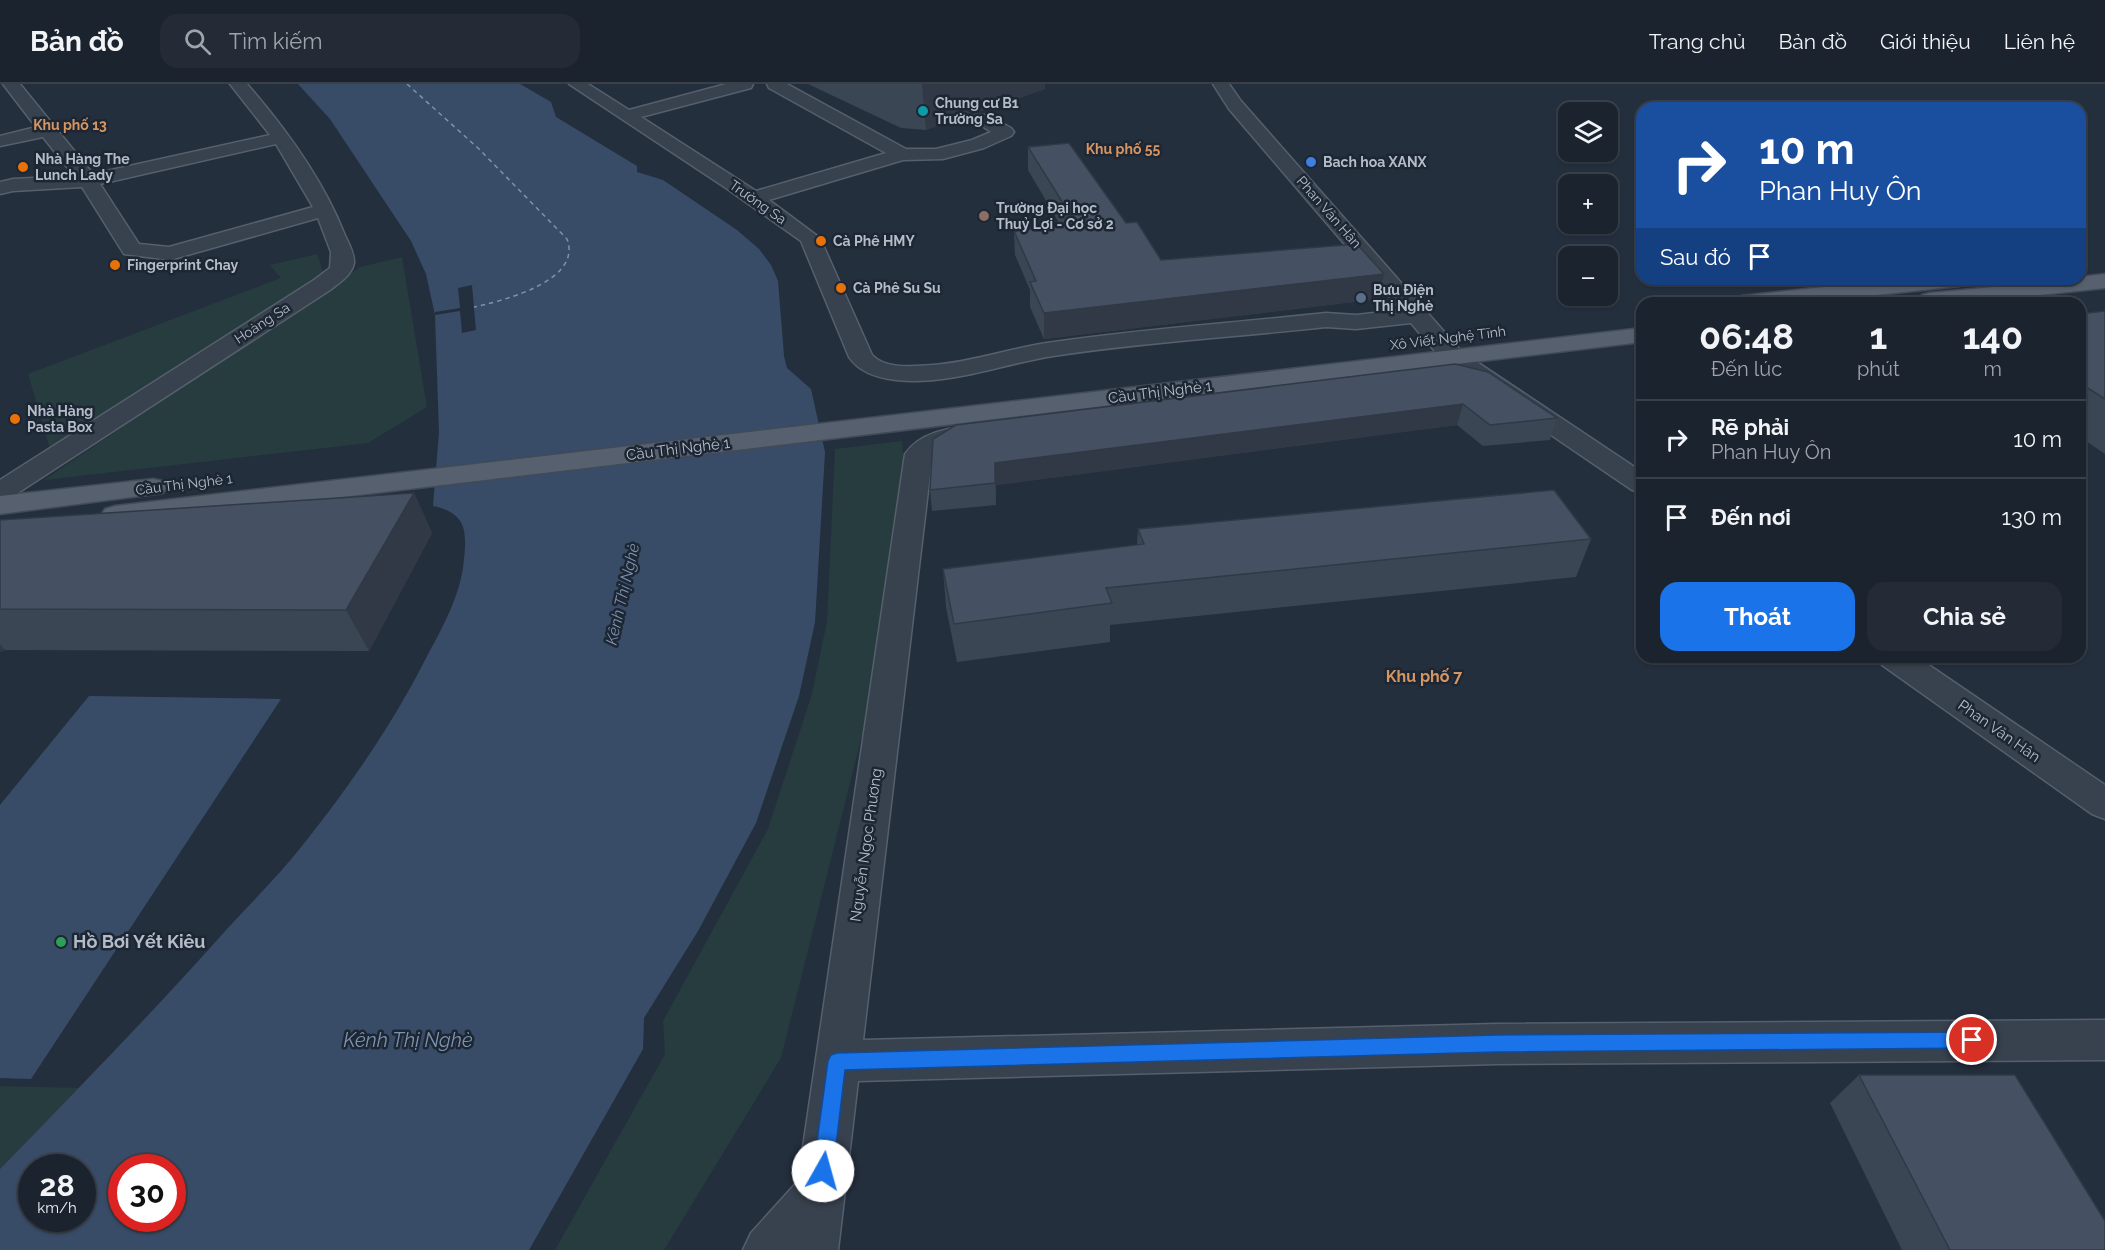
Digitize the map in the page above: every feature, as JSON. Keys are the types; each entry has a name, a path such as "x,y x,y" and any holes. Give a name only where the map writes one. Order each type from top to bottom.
{"main road":[{"path":"2086,265 2105,263"},
{"path":"2086,283 2105,281"},
{"path":"1849,297 1922,285"},
{"path":"1962,297 2069,285"},
{"name":"Xô Viết Nghệ Tĩnh","path":"1258,371 1446,348 1636,315"},
{"name":"Xô Viết Nghệ Tĩnh","path":"1446,348 1636,335"},
{"name":"Cầu Thị Nghè 1","path":"86,507 1258,371"},
{"path":"0,505 86,507"},
{"path":"0,528 86,507"}],"street":[{"path":"11,84 16,102 49,130 88,181 132,249 170,254 325,210"},
{"name":"Hoàng Sa","path":"0,492 333,277 340,270 342,259 325,210 311,184 238,84"},
{"name":"Trường Sa","path":"577,84 753,198 810,238 861,357 868,365 879,369"},
{"path":"627,116 745,84"},
{"path":"775,84 902,154"},
{"name":"Phan Văn Hân","path":"1221,84 1234,105 1308,187 1446,348 1636,479"},
{"path":"753,198 902,154 936,155 978,144 1005,132 981,119"},
{"path":"0,141 49,130"},
{"path":"4,181 88,181 279,138"},
{"name":"Xô Viết Nghệ Tĩnh","path":"879,369 896,374 998,362 1052,361 1336,329 1356,322 1417,315"},
{"name":"Xô Viết Nghệ Tĩnh","path":"931,447 947,436 1439,375 1446,348"},
{"name":"Nguyễn Ngọc Phương","path":"813,1250 920,454 931,447"},
{"name":"Phan Văn Hân","path":"1903,663 2105,804"},
{"path":"837,1061 1497,1044 2105,1040"},
{"path":"768,1250 820,1193"}],"green space":[{"path":"317,254 324,275 51,452 28,374 281,278 270,265"},
{"path":"402,257 427,407 368,443 44,480 360,267"},
{"path":"902,441 905,483 869,707 781,1058 664,1250 555,1250 665,1054 663,1021 768,829 812,694 827,621 835,449"},
{"path":"0,1086 79,1088 0,1169"}],"water":[{"name":"Kênh Thị Nghè","path":"298,84 520,84 551,102 556,117 637,166 637,172 663,180 737,230 759,249 771,265 778,281 787,368 811,389 825,452 815,622 799,696 756,823 698,931 644,1018 643,1049 529,1250 0,1250 0,1169 172,990 278,875 306,841 355,776 385,731 444,624 455,599 462,573 465,539 462,524 458,518 444,509 433,506 439,432 435,315 426,274 411,241 330,119"},
{"name":"Hồ Bơi Yết Kiêu","path":"89,696 281,699 31,1079 0,1078 0,805"}],"pier":[{"path":"472,285 476,330 462,333 460,311 435,315 435,312 460,308 458,288"}],"building":[{"path":"1069,143 1126,223 1137,222 1161,260 1357,244 1384,274 1044,313 1030,282 1036,281 1014,231 1076,224 1028,147"},
{"path":"2105,311 2105,399 2086,387 2086,313"},
{"path":"1455,364 1488,372 1557,418 1490,425 1463,404 995,463 995,483 930,490 933,439 956,425"},
{"path":"1554,490 1591,539 1106,588 1112,603 954,624 943,569 1144,544 1138,529"},
{"path":"414,493 346,610 0,609 0,520"},
{"path":"1859,1075 2015,1075 2105,1221 2105,1250 1950,1250"}],"ferry route":[{"path":"407,84 479,149 567,239 569,254 563,266 552,277 520,294 474,307"}],"place":[{"name":"Chung cư B1 Trường Sa","path":"923,111"},
{"name":"Bach hoa XANX","path":"1311,162"},
{"name":"Nhà Hàng The Lunch Lady","path":"23,167"},
{"name":"Trường Đại học Thuỷ Lợi - Cơ sở 2","path":"984,216"},
{"name":"Cà Phê HMY","path":"821,241"},
{"name":"Fingerprint Chay","path":"115,265"},
{"name":"Cà Phê Su Su","path":"841,288"},
{"name":"Bưu Điện Thị Nghè","path":"1361,298"},
{"name":"Nhà Hàng Pasta Box","path":"15,419"},
{"name":"Hồ Bơi Yết Kiêu","path":"61,942"}],"district":[{"name":"Khu phố 13","path":"70,125"},
{"name":"Khu phố 55","path":"1123,149"},
{"name":"Khu phố 7","path":"1424,676"}],"route":[{"path":"823,1171 837,1061 1497,1044 1972,1040"}]}
